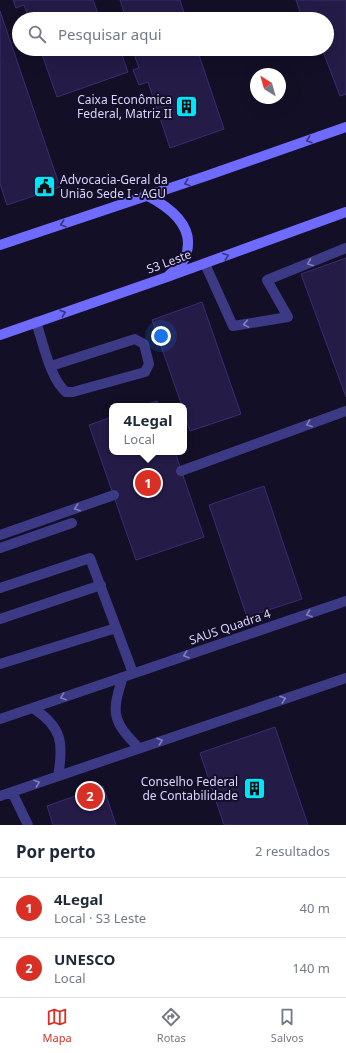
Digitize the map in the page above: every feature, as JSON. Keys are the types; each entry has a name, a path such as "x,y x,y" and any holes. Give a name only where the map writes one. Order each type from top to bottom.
{"main road":[{"path":"0,245 148,196 346,127"},
{"path":"148,196 166,206 181,221 188,236 185,258 167,277"},
{"name":"S3 Leste","path":"0,335 205,264 346,212"}],"lane":[{"path":"205,264 233,326 288,317 267,280 346,248"},
{"path":"36,322 51,366 57,382 66,392 73,392 145,372 149,364 144,344 135,339 51,366"},
{"path":"181,471 346,411"},
{"path":"0,535 114,495"},
{"path":"0,548 72,523"},
{"path":"0,588 88,558 91,559 133,673"},
{"path":"0,619 101,585"},
{"name":"SAUS Quadra 4","path":"0,719 346,601"},
{"path":"0,664 116,628"},
{"path":"123,677 115,703 117,720 123,733 139,748"},
{"path":"0,796 346,678"},
{"path":"33,708 48,718 58,732 62,754 58,776"},
{"path":"12,792 28,825"}],"building":[{"path":"13,0 93,0 97,12 26,12 24,5 16,8"},
{"path":"120,0 180,0 184,12 124,12"},
{"path":"296,0 346,0 346,94 340,96 325,56 334,56 334,12 300,12"},
{"name":"Advocacia-Geral da União Sede I - AGU","path":"0,11 12,46 12,56 15,56 60,187 7,205 0,184"},
{"path":"42,56 122,56 128,72 57,97"},
{"name":"Caixa Econômica Federal, Matriz II","path":"135,56 199,56 224,129 170,148 148,82 139,85 133,70 139,68"},
{"path":"346,258 346,397 301,274"},
{"path":"202,302 241,414 190,431 187,422 187,403 181,403 152,320"},
{"path":"109,418 109,455 176,455 204,537 136,560 89,425"},
{"path":"264,486 302,599 247,617 209,505"},
{"name":"Conselho Federal de Contabilidade","path":"275,727 308,825 224,825 200,753"},
{"path":"103,786 116,825 53,825 47,806"}],"place":[{"name":"Caixa Econômica Federal, Matriz II","path":"187,107"},
{"name":"Advocacia-Geral da União Sede I - AGU","path":"45,187"},
{"name":"4Legal","path":"148,483"},
{"name":"Conselho Federal de Contabilidade","path":"254,789"},
{"name":"UNESCO","path":"90,796"}]}
